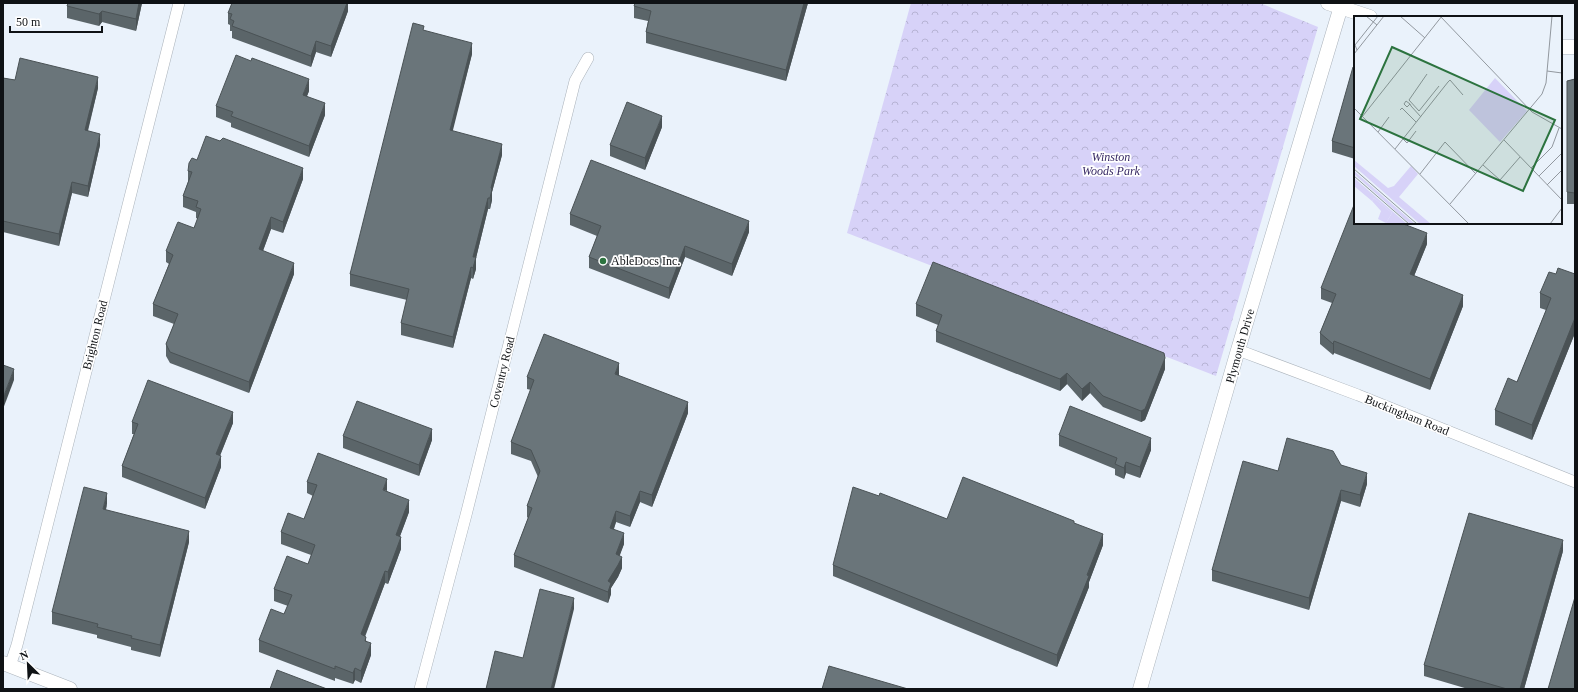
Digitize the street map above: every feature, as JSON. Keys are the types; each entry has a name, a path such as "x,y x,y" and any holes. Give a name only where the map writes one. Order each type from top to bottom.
{"street":[{"name":"Brighton Road","path":"6,665 18,638 179,3"},
{"path":"1337,4 1367,16"},
{"name":"Plymouth Drive","path":"1140,689 1337,4"},
{"path":"1562,47 1575,47"},
{"name":"Coventry Road","path":"420,689 466,515 575,81 588,58"},
{"name":"Buckingham Road","path":"1238,350 1358,395 1575,482"},
{"path":"6,665 70,689"}],"green space":[{"name":"Winston Woods Park","path":"911,3 1260,3 1318,27 1216,376 847,233"}],"building":[{"path":"68,3 139,3 136,19 102,11 99,14 67,6"},
{"path":"232,3 347,3 331,46 316,41 311,56 232,26 234,21 230,19 232,14 228,13"},
{"path":"635,3 804,3 786,70 646,32 651,11 634,6"},
{"path":"413,23 424,26 423,30 472,43 450,130 502,144 490,198 488,198 473,257 476,257 473,268 471,267 453,337 401,323 409,289 350,274"},
{"path":"236,55 251,61 252,58 309,79 303,95 325,103 309,146 231,116 233,112 216,106"},
{"path":"20,58 98,77 85,130 100,134 88,186 72,182 59,234 3,221 3,78 15,80"},
{"path":"1353,67 1354,148 1332,141"},
{"path":"1575,79 1575,193 1567,192 1567,81"},
{"path":"627,102 662,116 645,158 610,145"},
{"path":"206,136 220,141 223,138 303,168 283,222 271,217 259,249 294,263 249,382 170,352 166,344 178,314 153,304 173,255 166,251 178,222 194,228 201,209 196,207 198,201 183,196 192,172 188,171 189,163 192,158 197,160"},
{"path":"591,160 749,221 732,264 685,246 669,288 589,257 601,226 570,214"},
{"path":"1354,205 1354,224 1404,224 1427,233 1410,274 1463,295 1430,379 1334,341 1333,344 1320,333 1336,294 1321,288"},
{"path":"933,262 1164,353 1165,358 1145,409 1141,411 1103,396 1090,382 1082,389 1067,373 1060,379 936,331 942,315 916,304"},
{"path":"1558,268 1575,274 1575,318 1532,425 1495,410 1508,378 1517,382 1551,298 1540,293 1549,272 1556,274"},
{"path":"544,334 619,363 615,374 688,402 652,495 640,491 630,516 616,511 610,528 624,533 616,554 622,557 608,581 611,583 608,592 514,555 532,508 527,506 540,471 531,450 511,442 534,380 527,377"},
{"path":"3,365 14,369 3,398"},
{"path":"148,380 233,412 216,454 221,456 205,498 122,466 138,424 132,422"},
{"path":"357,401 432,429 419,465 343,436"},
{"path":"1070,406 1151,438 1140,467 1126,462 1124,468 1115,464 1117,458 1059,435"},
{"path":"1287,438 1333,451 1341,465 1367,473 1360,495 1341,490 1309,598 1212,570 1243,461 1278,471"},
{"path":"318,453 387,479 383,490 409,500 396,535 401,537 388,572 385,571 361,634 366,637 365,641 371,643 361,671 355,668 353,673 335,666 335,669 259,640 271,609 284,614 292,595 274,589 287,556 308,564 315,545 281,532 288,513 304,519 317,485 307,482"},
{"path":"963,477 1103,534 1087,575 1089,576 1057,655 833,565 853,487 879,496 880,493 947,519"},
{"path":"84,487 107,493 103,509 189,531 160,645 131,638 132,636 97,627 98,624 52,612"},
{"path":"1469,513 1563,540 1520,689 1507,689 1424,665"},
{"path":"540,589 574,598 551,689 486,689 495,651 523,658"},
{"path":"1575,597 1575,689 1548,689"},
{"path":"829,666 908,689 822,689"},
{"path":"277,670 327,689 270,689"}],"place":[{"name":"AbleDocs Inc.","path":"603,261"}]}
